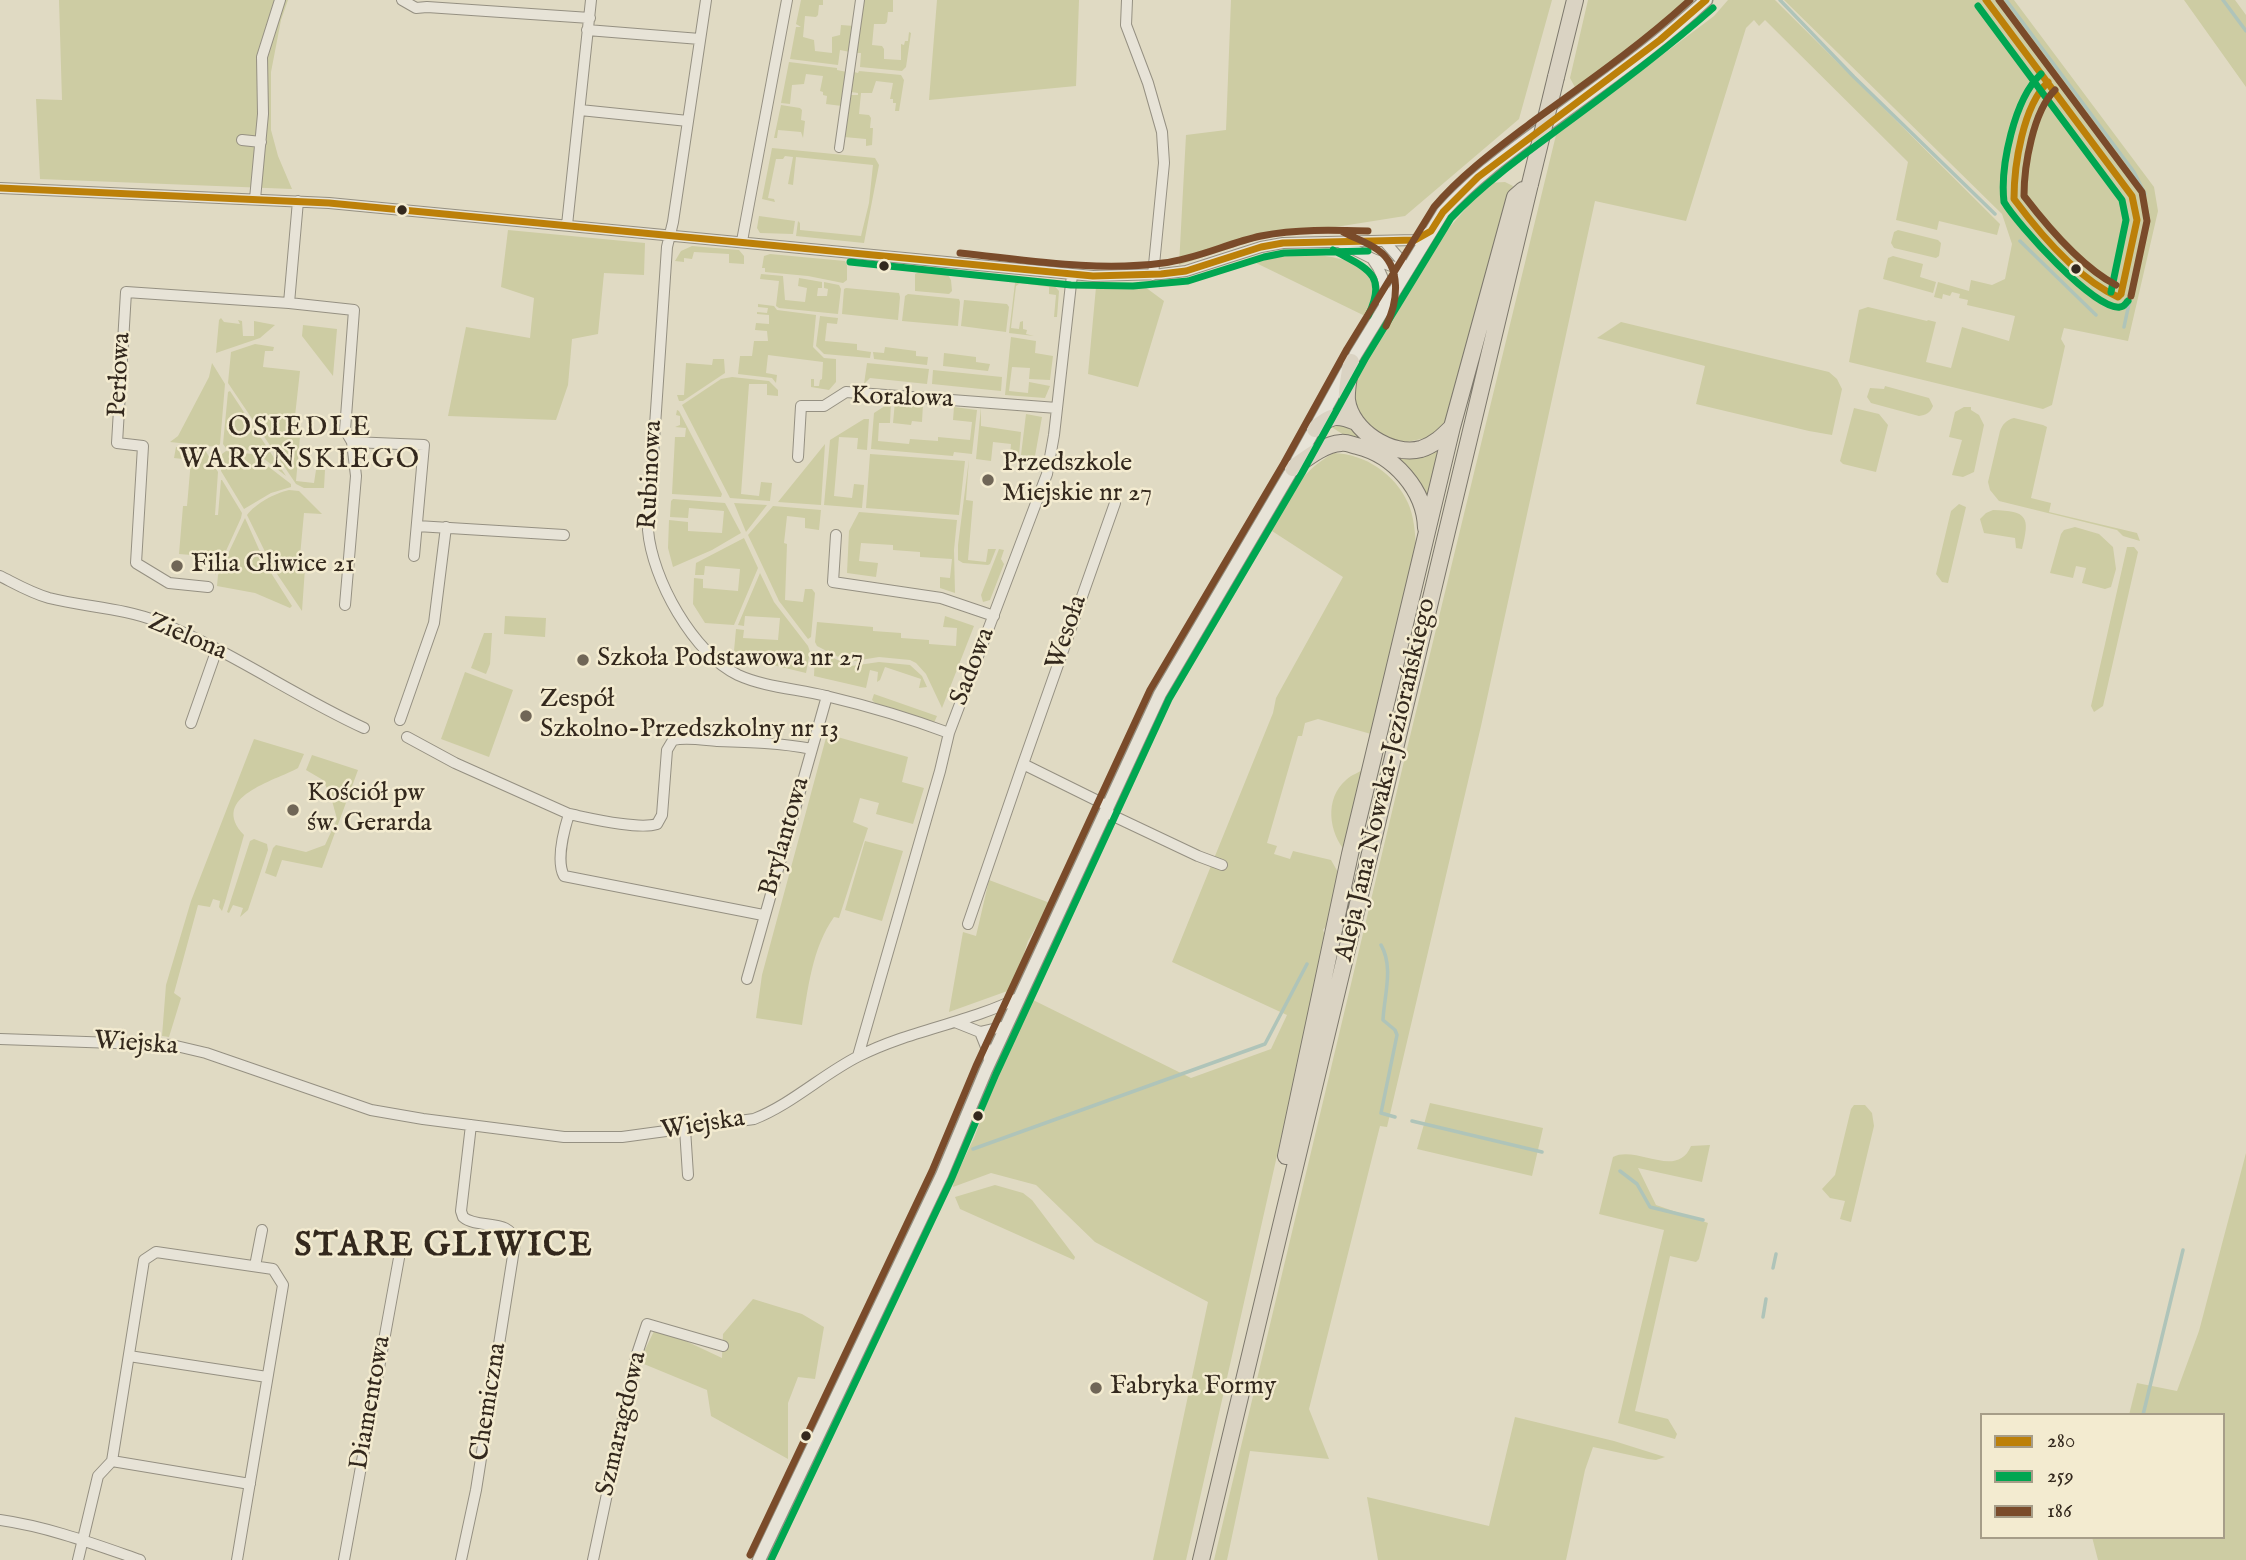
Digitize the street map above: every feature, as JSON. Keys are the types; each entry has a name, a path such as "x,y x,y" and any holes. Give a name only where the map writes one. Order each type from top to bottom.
{"main road":[{"name":"Aleja Jana Nowaka-Jeziorańskiego","path":"1201,1560 1575,0"},
{"path":"1272,1259 1281,1179 1344,883 1452,427 1515,197 1530,184"},
{"path":"1352,362 1347,399 1356,422"},
{"path":"1426,538 1425,516 1411,483 1368,448 1343,442 1331,433 1322,419 1343,417 1356,422 1370,435 1400,450 1420,449 1434,443 1452,427"},
{"path":"1293,468 1324,448 1343,442"}],"street":[{"path":"255,200 263,114 262,57 280,0"},
{"path":"402,0 416,8 590,18"},
{"path":"568,225 592,0"},
{"name":"Rubinowa","path":"706,0 666,258 648,530 655,566 677,609 708,654 718,663 753,680 827,696 949,733"},
{"path":"742,241 787,0"},
{"path":"839,148 860,0"},
{"path":"1127,0 1126,25 1163,132 1164,163 1153,275"},
{"path":"760,1560 942,1175 990,1062 1170,675 1322,419 1352,362 1443,212 1478,177 1660,40 1706,0"},
{"path":"587,30 700,39"},
{"path":"580,110 688,121"},
{"path":"242,140 261,142"},
{"path":"0,188 298,201 671,234 1072,275 1153,275 1186,271 1261,247 1283,243 1415,240 1432,231"},
{"path":"298,201 289,303 354,310 345,430 352,442 356,469 345,605"},
{"path":"1338,241 1407,272"},
{"path":"1385,242 1407,272"},
{"path":"1373,259 1382,271 1386,294 1383,311"},
{"name":"Sadowa","path":"859,1056 949,733 1047,474 1072,275"},
{"name":"Perłowa","path":"208,587 169,583 136,563 143,446 117,443 126,292 289,303"},
{"name":"Koralowa","path":"797,457 801,406 824,406 846,392 1057,408"},
{"path":"352,442 424,445 414,556"},
{"name":"Wesoła","path":"968,924 1115,503"},
{"path":"417,526 564,535"},
{"path":"400,720 434,623 446,527"},
{"path":"836,535 833,582 941,598 994,616"},
{"name":"Zielona","path":"0,576 48,598 155,621 217,649 337,716 364,728"},
{"path":"191,723 217,649"},
{"name":"Brylantowa","path":"747,979 827,696"},
{"path":"407,737 455,764 569,814 646,826 657,824 662,815 667,750 673,740 792,745 812,749"},
{"path":"1023,764 1198,856 1222,865"},
{"path":"569,814 562,852 561,870 564,876 764,915"},
{"name":"Wiejska","path":"0,1039 172,1045 206,1053 371,1110 564,1137 622,1137 742,1122 763,1115 859,1056 995,1009 1020,997"},
{"path":"995,1009 1005,1015 1007,1025"},
{"path":"955,1022 980,1032 1007,1025"},
{"path":"980,1032 990,1062"},
{"name":"Chemiczna","path":"461,1560 476,1490 515,1243 507,1228 475,1224 463,1217 461,1210 471,1125"},
{"path":"685,1129 688,1175"},
{"path":"255,1266 262,1230"},
{"name":"Diamentowa","path":"344,1560 401,1247"},
{"path":"78,1560 98,1476 112,1461 144,1260 156,1252 273,1269 283,1285 237,1560"},
{"name":"Szmaragdowa","path":"593,1560 636,1357 647,1324 723,1346"},
{"path":"129,1356 267,1377"},
{"path":"112,1461 250,1484"},
{"path":"0,1520 82,1539 140,1560"}],"green space":[{"path":"59,0 288,0 281,20 271,72 271,130 278,156 292,189 40,179 36,99 62,100"},
{"path":"801,0 823,0 816,17 805,16 803,37 814,40 815,51 832,53 832,37 840,35 841,25 854,26 850,52 840,50 838,65 790,59 796,27 801,27 796,24"},
{"path":"864,0 893,0 893,12 888,12 887,22 874,24 872,45 882,46 884,59 901,60 901,44 904,45 905,41 908,41 909,32 911,33 906,67 902,71 860,67 861,53 857,53"},
{"path":"937,0 1079,0 1076,86 929,100"},
{"path":"1231,0 1552,0 1519,119 1405,216 1260,239 1179,265 1186,135 1226,130"},
{"path":"1588,0 1693,0 1578,93 1570,78"},
{"path":"1728,0 1775,0 2000,224 1997,235 1939,221 1937,230 1896,220 1908,162 1765,20 1759,26 1754,20 1746,28 1686,221 1595,201 1481,726 1387,1127 1380,1126 1309,1409 1329,1459 1250,1451 1227,1560 1214,1560 1556,135 1714,16"},
{"path":"1784,0 2014,0 2154,187 2158,211 2128,341 2064,328 2061,339 2065,346 2052,405 2043,409 1849,362 1859,310 1868,307 1936,322 1926,362 1951,368 1962,327 2009,341 2015,316 1967,305 1968,300 1959,298 1960,294 1952,292 1950,296 1943,294 1942,299 1934,297 1938,282 1969,291 1971,280 1992,285 2005,279 2012,244 2002,214"},
{"path":"2184,0 2235,0 2246,15 2246,87"},
{"path":"789,62 837,68 847,72 842,106 826,104 827,96 820,91 823,76 806,74 804,84 792,85 790,104 781,103"},
{"path":"854,72 901,75 904,80 899,111 895,111 896,103 890,99 893,83 876,81 872,93 861,93 859,114 869,115 870,128 873,128 872,145 866,146 866,139 844,137 851,95 858,95 851,92"},
{"path":"781,105 802,110 801,120 805,121 803,138 801,132 778,130 777,138 774,138"},
{"path":"772,148 875,158 879,165 864,243 796,236 798,221 800,230 861,236 869,203 873,165 796,157 793,185 788,184 793,157 776,159 768,198 774,199 775,202 762,199"},
{"path":"1505,182 1513,186 1450,413 1443,426 1430,437 1407,442 1390,439 1371,428 1357,408 1353,390 1361,368 1400,298 1442,236 1488,183"},
{"path":"759,216 795,221 793,234 760,233 757,228"},
{"path":"508,230 645,243 644,275 604,273 598,334 572,339 568,385 556,420 448,416 466,327 530,338 534,298 501,287"},
{"path":"1898,230 1938,240 1941,243 1939,256 1936,258 1894,248 1891,243 1894,232"},
{"path":"692,246 739,250 744,256 744,264 729,263 729,254 694,252 692,259 675,261 681,251"},
{"path":"1298,253 1352,262 1374,276 1379,286 1377,298 1365,316 1254,262"},
{"path":"770,254 845,261 847,280 843,283 765,272 765,268 762,268 764,256"},
{"path":"1893,256 1923,264 1920,277 1936,282 1933,293 1883,279 1888,258"},
{"path":"919,272 948,275 952,291 949,294 915,291 915,274"},
{"path":"761,274 783,276 785,300 805,302 807,288 798,286 799,278 822,282 817,296 827,296 828,289 824,288 824,282 839,285 841,289 838,314 779,308 776,306 779,281 760,279"},
{"path":"1021,279 1052,283 1059,291 1057,317 1054,317 1056,295 1049,294 1049,287 1020,283 1016,286 1011,328 1019,329 1020,322 1023,321 1026,334 1034,336 1009,333 1015,283"},
{"path":"1096,287 1145,287 1164,301 1138,387 1088,374"},
{"path":"846,288 899,293 898,320 842,314"},
{"path":"908,294 959,299 958,326 902,321 905,296"},
{"path":"964,300 1007,304 1009,307 1006,332 961,326"},
{"path":"758,304 774,306 777,310 816,315 813,347 824,358 836,359 836,382 829,390 811,387 811,379 814,379 814,386 819,386 823,362 768,355 766,373 777,375 776,383 772,378 738,374 740,356 752,356 754,341 768,341 767,331 755,330 756,323 769,324 769,315 757,314 767,313 768,308 758,307"},
{"path":"820,316 838,318 837,324 827,323 825,341 857,344 857,350 871,352 870,358 824,354 816,346"},
{"path":"221,318 224,322 240,324 238,320 242,321 243,336 254,336 254,321 275,325 260,338 216,353"},
{"path":"1621,322 1829,372 1837,379 1842,389 1832,435 1696,404 1705,366 1597,338"},
{"path":"303,325 337,329 333,376 302,336"},
{"path":"1011,337 1036,341 1035,353 1053,356 1050,380 1029,379 1030,368 1012,367 1009,391 1028,393 1029,382 1050,386 1045,398 1005,395"},
{"path":"255,344 274,347 273,351 265,351 263,367 300,371 294,425 301,426 296,481 314,483 316,470 325,470 324,488 304,488 296,484 228,383 231,352"},
{"path":"885,347 916,351 916,356 928,357 927,365 874,359 873,352 884,353"},
{"path":"944,353 976,357 976,362 990,364 988,371 943,366"},
{"path":"713,359 724,359 725,373 679,401 677,395 684,395 686,363 712,365"},
{"path":"212,363 225,384 220,444 217,447 170,442 178,436 209,377"},
{"path":"867,363 929,369 927,384 870,378 864,384"},
{"path":"933,370 1002,377 1001,391 932,384"},
{"path":"732,377 769,381 778,390 778,396 767,395 767,384 749,384 741,494 759,496 761,482 772,483 770,501 730,498 682,405 721,379"},
{"path":"1885,386 1929,398 1933,406 1928,413 1919,416 1871,403 1867,397 1870,388 1884,389"},
{"path":"230,391 286,476 254,451 226,448 223,444"},
{"path":"895,401 923,404 922,422 912,421 911,425 893,423"},
{"path":"891,402 890,423 879,423 878,441 909,444 910,439 938,441 938,437 970,440 972,422 953,420 954,407 977,410 972,454 954,452 953,456 871,449 874,413"},
{"path":"981,407 981,426 1021,432 1019,456 1010,455 1011,444 993,442 991,461 976,459"},
{"path":"1971,407 1984,425 1974,472 1963,477 1952,475 1962,440 1949,437 1955,412"},
{"path":"1854,408 1879,414 1888,425 1876,472 1840,461"},
{"path":"677,410 722,494 721,497 672,494 675,437 685,437 686,428 675,427 680,425"},
{"path":"1026,414 1042,417 1035,456 1021,455"},
{"path":"2014,418 2047,427 2031,498 2051,503 2049,512 2137,533 2140,541 2123,536 2117,530 1999,501 1990,490 1988,482 2000,431 2005,423"},
{"path":"864,419 869,419 867,450 857,449 858,438 839,437 834,496 852,498 854,484 864,485 862,508 824,505 830,440"},
{"path":"1347,422 1373,444 1443,444 1428,507 1413,479 1333,428 1333,424"},
{"path":"825,444 821,505 778,502"},
{"path":"176,447 205,450 218,472 215,515 218,515 221,480 242,513 215,575 216,557 179,554 183,506 187,506 191,460 174,458"},
{"path":"226,451 252,454 291,484 291,487 271,493 244,509 221,471 222,454"},
{"path":"1334,453 1346,454 1368,462 1378,467 1395,483 1410,508 1416,546 1371,734 1318,719 1305,723 1302,736 1298,736 1267,843 1277,846 1274,854 1290,859 1293,851 1331,860 1339,874 1328,924 1323,930 1326,938 1186,1560 1153,1560 1208,1302 1095,1242 1036,1185 991,1173 953,1187 954,1180 974,1138 1027,997 1191,1078 1271,1049 1287,1015 1172,962 1273,713 1276,698 1343,577 1272,531 1296,486 1313,468"},
{"path":"870,454 965,461 959,515 866,508"},
{"path":"969,459 966,500 973,501 968,560 986,562 988,549 996,549 988,565 963,563 958,560"},
{"path":"289,490 299,491 322,514 304,513 299,567 305,568 302,611 273,568 247,515 266,500"},
{"path":"673,499 725,503 741,533 712,550 673,567 668,548 669,520 688,522 688,531 722,533 724,511 689,508 688,518 670,517"},
{"path":"734,503 767,505 746,532"},
{"path":"1959,504 1966,507 1948,583 1942,582 1936,574 1951,511"},
{"path":"773,506 821,510 819,530 805,528 805,518 787,516 784,543 787,544 785,600 803,602 805,589 812,589 815,593 811,637 808,639 779,601 748,535"},
{"path":"1993,510 2013,512 2024,518 2026,530 2022,549 2016,548 2015,538 1984,533 1980,519"},
{"path":"859,512 957,520 954,550 955,593 940,588 940,577 950,578 952,559 920,557 920,552 893,550 893,545 861,543 859,561 878,563 876,577 847,573 849,531"},
{"path":"245,518 266,565 292,606 290,608 255,593 217,586 218,575"},
{"path":"2075,527 2099,534 2113,547 2116,569 2111,587 2105,589 2082,583 2086,568 2076,566 2073,578 2050,573 2061,534 2064,530"},
{"path":"744,538 758,568 734,625 705,623 693,604 694,578 703,579 703,588 738,591 740,569 705,566 704,575 695,575 696,563"},
{"path":"2127,547 2134,547 2138,552 2103,706 2094,712 2091,706"},
{"path":"999,549 1004,550 1001,559 1004,564 990,600 983,602 981,595"},
{"path":"760,573 774,602 808,646 810,652 806,673 752,660 734,651 736,629 744,630 743,638 778,640 780,618 745,616 744,626 738,625"},
{"path":"505,616 546,618 545,637 504,634"},
{"path":"945,616 974,626 942,708 926,674 916,663 879,657 848,662 817,646 815,642 817,622 873,627 873,631 901,633 901,638 956,646 957,628 943,627"},
{"path":"484,633 492,633 490,664 486,674 471,668"},
{"path":"818,651 851,666 879,662 910,665 922,676 927,687 919,688 921,679 885,667 877,682 878,672 870,670 866,688 814,676 815,653"},
{"path":"465,672 513,690 489,757 441,739"},
{"path":"874,694 937,716 934,723 875,703 872,700"},
{"path":"827,734 908,757 902,782 924,788 913,824 876,814 879,803 860,798 853,822 868,828 839,918 834,917 816,955 802,1025 756,1018 762,975"},
{"path":"254,739 304,754 298,768 249,792 234,810 235,822 244,835 225,902 222,911 219,907 220,901 213,899 210,907 198,905 174,993 181,998 169,1037 162,1036 166,985 191,901"},
{"path":"312,755 358,770 322,868 282,860 276,877 265,873 276,845 306,852 325,845 337,819 323,780 306,770"},
{"path":"1366,768 1346,852 1333,826 1331,816 1334,797 1348,778"},
{"path":"254,839 267,844 268,850 248,910 240,917 243,908 233,905 229,913 227,912 250,841"},
{"path":"865,841 903,851 882,921 845,910"},
{"path":"989,880 1050,903 1028,941 1013,989 949,1012 963,932 976,936"},
{"path":"1430,1103 1543,1128 1532,1176 1417,1149"},
{"path":"1854,1105 1865,1105 1872,1113 1874,1126 1851,1222 1840,1219 1845,1201 1830,1198 1822,1189 1835,1175"},
{"path":"1710,1145 1702,1182 1638,1168 1656,1205 1708,1223 1696,1262 1670,1256 1635,1411 1668,1419 1677,1434 1675,1439 1618,1423 1664,1230 1599,1214 1613,1157 1623,1154 1666,1161 1676,1160 1685,1156 1691,1146"},
{"path":"2246,1153 2246,1560 2098,1560 2093,1539 2225,1539 2225,1413 2130,1413 2137,1383 2177,1391 2199,1331"},
{"path":"995,1185 1023,1193 1032,1200 1075,1257 1074,1260 960,1209 955,1197"},
{"path":"753,1299 802,1314 824,1327 815,1379 798,1377 788,1403 788,1459 711,1416 707,1390 639,1362 656,1327 722,1358 723,1334"},
{"path":"1515,1417 1614,1441 1665,1457 1648,1459 1593,1447 1585,1470 1566,1560 1378,1560 1367,1497 1489,1526"}],"waterway":[{"path":"1780,0 1854,77 1995,214"},
{"path":"2006,0 2134,172 2145,194"},
{"path":"2223,0 2246,31"},
{"path":"2124,327 2148,215"},
{"path":"2020,241 2096,315"},
{"path":"1381,945 1388,972 1383,1020 1397,1035 1381,1113 1395,1117"},
{"path":"973,1149 1265,1044 1307,964"},
{"path":"1412,1121 1542,1152"},
{"path":"1620,1171 1637,1184 1650,1207 1703,1220"},
{"path":"2143,1413 2183,1250"},
{"path":"1773,1268 1776,1254"},
{"path":"1763,1317 1766,1299"}],"transit line":[{"name":"186","path":"750,1555 932,1171 976,1066 1150,690 1284,463 1347,349 1434,207 1445,195 1493,152 1633,48 1690,0"},
{"name":"280","path":"0,188 329,203 1093,276 1161,274 1186,271 1261,247 1283,243 1415,240 1431,231 1443,212 1478,177 1660,40 1706,0"},
{"name":"280","path":"1986,0 2132,196 2137,220 2121,294"},
{"name":"186","path":"1999,0 2142,192 2147,221 2131,296"},
{"name":"259","path":"1978,6 2122,200 2126,220 2111,292"},
{"name":"259","path":"771,1560 951,1180 996,1074 1169,699 1302,473 1365,359 1451,218 1495,177 1645,64 1713,8"},
{"name":"259","path":"2041,74 2031,85 2016,116 2004,171 2004,202 2057,264 2093,295 2108,305 2120,307 2128,301"},
{"name":"280","path":"2048,82 2039,93 2026,121 2018,153 2014,199 2048,241 2074,267 2103,289 2118,297 2121,294"},
{"name":"186","path":"2055,90 2041,111 2031,140 2024,196 2078,257 2116,285"},
{"name":"186","path":"960,253 1087,266 1138,265 1176,261 1249,239 1287,232 1368,231"},
{"name":"186","path":"1343,232 1378,250 1391,266 1396,285 1386,326"},
{"name":"259","path":"1333,250 1364,267 1375,281 1374,302 1368,316"},
{"name":"259","path":"850,262 1071,285 1133,286 1188,281 1284,253 1368,251"}],"place":[{"name":"Przedszkole Miejskie nr 27","path":"988,480"},
{"name":"Filia Gliwice 21","path":"177,566"},
{"name":"Szkoła Podstawowa nr 27","path":"583,660"},
{"name":"Zespół Szkolno-Przedszkolny nr 13","path":"526,716"},
{"name":"Kościół pw św. Gerarda","path":"293,810"},
{"name":"Fabryka Formy","path":"1096,1388"}],"district":[{"name":"OSIEDLE WARYŃSKIEGO","path":"300,445"},
{"name":"STARE GLIWICE","path":"444,1248"}]}
